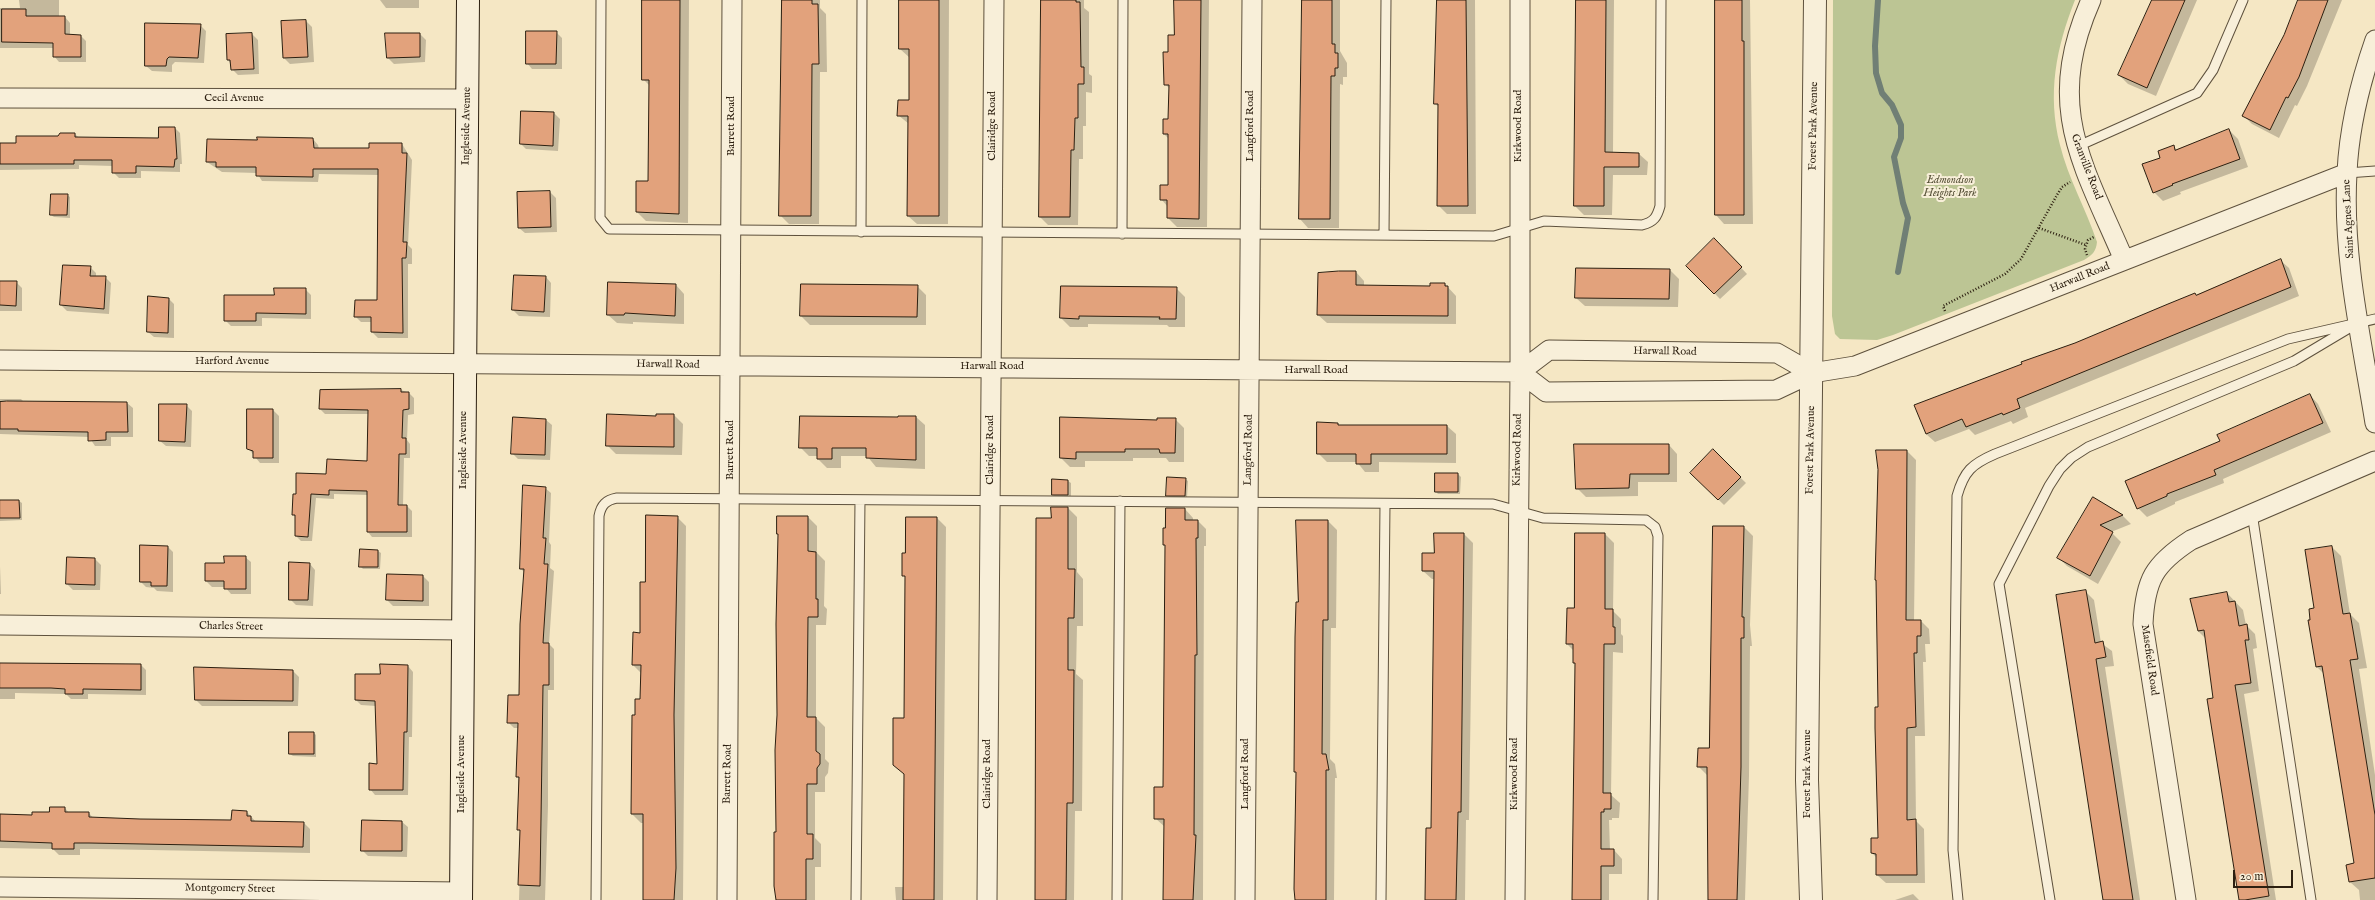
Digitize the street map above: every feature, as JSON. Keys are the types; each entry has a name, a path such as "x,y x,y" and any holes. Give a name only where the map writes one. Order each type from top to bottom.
{"main road":[{"name":"Ingleside Avenue","path":"461,896 468,0"},
{"name":"Forest Park Avenue","path":"1811,900 1807,780 1815,0"}],"street":[{"name":"Barrett Road","path":"727,900 731,500 732,0"},
{"name":"Clairidge Road","path":"987,900 994,0"},
{"name":"Langford Road","path":"1246,900 1248,504 1251,370 1250,236 1252,0"},
{"name":"Kirkwood Road","path":"1515,900 1517,511 1520,372 1518,229 1520,0"},
{"name":"Granville Road","path":"2091,0 2078,36 2070,65 2068,94 2070,121 2076,146 2087,175 2124,260"},
{"name":"Saint Agnes Lane","path":"2375,40 2366,65 2353,121 2347,173 2347,240 2367,321 2375,424"},
{"name":"Cecil Avenue","path":"0,98 468,99"},
{"name":"Harwall Road","path":"465,363 1520,372 1546,392 1776,390 1812,373 1855,366 2347,173"},
{"name":"Harwall Road","path":"1520,372 1549,350 1778,353 1812,373"},
{"name":"Harford Avenue","path":"0,360 465,363"},
{"name":"Masefield Road","path":"2186,900 2143,624 2146,588 2156,570 2173,552 2191,540 2375,462"},
{"name":"Charles Street","path":"0,625 463,630"},
{"name":"Montgomery Street","path":"0,887 461,896"}],"lane":[{"path":"601,0 600,218 604,225 609,229 616,231 1250,236 1494,236 1544,221 1642,225 1650,223 1657,217 1660,206 1661,0"},
{"path":"861,232 862,0"},
{"path":"1122,234 1123,0"},
{"path":"1384,235 1386,0"},
{"path":"2076,146 2197,93 2213,70 2243,0"},
{"path":"2347,173 2375,171"},
{"path":"1958,900 1953,850 1957,496 1967,471 1979,461 1995,454 2288,339 2367,321"},
{"path":"2050,900 1999,584 2049,486 2060,468 2071,458 2088,447 2294,360 2367,321"},
{"path":"596,900 598,524 601,507 608,500 617,498 991,502 1120,501 1248,504 1494,504 1543,518 1646,520 1654,527 1658,536 1653,900"},
{"path":"856,900 860,500"},
{"path":"1117,900 1120,501"},
{"path":"1381,900 1385,504"},
{"path":"2252,513 2311,900"}],"path":[{"path":"1952,328 1943,306 2005,274 2021,259 2062,187 2087,175"},
{"path":"2039,228 2086,245"},
{"path":"2095,272 2085,249 2086,245 2088,240 2111,230"}],"green space":[{"name":"Edmondson Heights Park","path":"1833,0 2075,0 2068,18 2058,54 2054,89 2054,108 2056,126 2063,157 2097,242 2095,251 2084,260 1893,335 1877,340 1840,339 1835,334 1832,316"}],"building":[{"path":"642,0 680,0 679,214 636,212 636,181 648,181 649,80 642,80"},
{"path":"782,0 812,0 812,4 818,4 819,64 812,64 811,216 779,216"},
{"path":"899,0 939,0 939,216 907,216 908,116 897,116 898,100 909,100 909,49 899,49"},
{"path":"1041,0 1076,0 1076,2 1080,2 1081,67 1084,67 1084,84 1078,84 1078,118 1075,118 1074,150 1071,150 1070,217 1039,217"},
{"path":"1174,0 1201,0 1199,219 1167,218 1167,200 1160,200 1160,185 1168,185 1168,134 1163,134 1163,119 1168,119 1169,85 1164,85 1163,52 1168,52 1168,35 1174,35"},
{"path":"1302,0 1332,0 1332,44 1335,44 1335,53 1338,53 1338,68 1335,68 1335,76 1331,76 1330,219 1299,219"},
{"path":"1437,0 1466,0 1468,206 1437,206 1438,104 1434,104"},
{"path":"1576,0 1606,0 1605,152 1639,153 1639,167 1604,167 1604,206 1574,206"},
{"path":"1715,0 1742,0 1742,41 1744,41 1744,215 1715,215"},
{"path":"2152,0 2185,0 2147,88 2118,75"},
{"path":"2298,0 2328,0 2299,77 2288,98 2286,97 2270,130 2242,116 2284,35"},
{"path":"2,9 26,9 26,16 65,16 65,34 81,35 81,57 53,57 53,43 2,42"},
{"path":"306,20 308,57 283,58 281,21"},
{"path":"145,23 201,24 198,58 169,57 167,59 166,66 145,66"},
{"path":"526,31 557,31 556,64 526,64"},
{"path":"252,33 254,69 231,70 230,60 227,60 226,34"},
{"path":"385,33 420,33 420,57 387,58"},
{"path":"521,111 554,112 553,146 520,144"},
{"path":"159,127 175,127 177,159 175,159 174,167 136,166 136,173 112,173 112,160 74,160 74,164 0,164 0,143 16,143 16,136 58,136 60,133 75,133 75,137 158,138"},
{"path":"2229,129 2240,159 2172,184 2173,185 2153,193 2142,164 2160,158 2158,151 2174,145 2175,150"},
{"path":"257,137 313,138 314,148 369,148 369,143 402,143 402,153 407,153 403,242 407,242 406,258 402,258 403,333 371,332 371,317 354,317 355,300 377,300 378,169 313,169 313,177 256,176 256,167 216,167 216,162 206,162 207,139 257,140"},
{"path":"550,191 551,227 518,228 517,192"},
{"path":"51,194 68,194 67,215 50,215"},
{"path":"1714,238 1742,267 1714,294 1686,266"},
{"path":"2281,259 2291,287 2017,399 2020,408 2003,415 2002,413 1966,427 1962,419 1926,434 1914,405 2022,364 2021,362 2075,343 2195,293 2196,295"},
{"path":"63,265 91,266 90,276 106,276 104,309 60,305"},
{"path":"1576,268 1670,269 1669,299 1575,298"},
{"path":"1356,271 1356,285 1430,286 1430,283 1445,283 1445,286 1448,286 1448,316 1317,315 1318,273"},
{"path":"514,275 546,276 544,312 512,310"},
{"path":"0,281 17,281 16,306 0,305"},
{"path":"608,282 676,284 675,316 625,313 624,315 607,315"},
{"path":"801,284 918,285 917,317 800,316"},
{"path":"1061,286 1177,287 1176,319 1159,319 1160,317 1079,316 1079,319 1060,318"},
{"path":"274,288 306,288 306,314 256,313 256,321 224,321 224,295 274,295"},
{"path":"148,296 169,298 168,333 147,332"},
{"path":"401,389 401,392 409,392 409,409 403,410 402,438 406,438 406,454 399,454 398,505 407,505 407,532 367,532 367,491 329,490 329,495 311,494 308,537 295,536 295,515 292,515 293,494 296,494 296,473 326,474 327,459 367,461 368,410 319,409 320,390"},
{"path":"2310,394 2323,423 2214,470 2216,475 2167,494 2167,496 2137,509 2125,481 2220,441 2217,435"},
{"path":"0,402 127,402 128,432 106,432 106,440 88,441 88,432 18,431 18,429 0,429"},
{"path":"159,404 187,404 185,442 159,441"},
{"path":"247,409 273,409 273,458 253,458 253,451 247,449"},
{"path":"607,414 656,416 656,414 674,414 674,447 606,446"},
{"path":"800,416 916,416 916,460 866,458 866,448 832,448 832,459 817,459 817,448 799,448"},
{"path":"513,417 546,419 545,455 511,454"},
{"path":"1060,417 1157,420 1157,418 1176,418 1175,453 1160,453 1159,449 1125,449 1125,452 1076,452 1076,459 1060,458"},
{"path":"1317,422 1338,423 1338,425 1447,425 1447,454 1371,454 1371,464 1356,464 1356,454 1317,454"},
{"path":"1574,444 1669,444 1669,474 1630,474 1629,488 1576,489"},
{"path":"1713,449 1741,477 1718,500 1690,473"},
{"path":"1876,450 1907,450 1906,620 1921,620 1921,636 1917,636 1917,653 1914,653 1916,727 1907,728 1907,820 1916,819 1917,875 1876,875 1876,854 1871,853 1871,838 1878,838 1875,728 1875,707 1878,707 1875,580 1878,470"},
{"path":"1435,473 1458,473 1458,492 1435,492"},
{"path":"1167,477 1186,478 1185,496 1166,496"},
{"path":"1052,479 1068,480 1068,495 1052,495"},
{"path":"523,485 546,487 543,538 546,538 544,564 548,564 543,643 549,643 549,685 543,685 540,886 518,885 520,830 517,830 519,777 516,777 518,723 507,723 508,695 519,695 520,624 524,569 520,569"},
{"path":"2093,497 2123,515 2100,525 2113,532 2090,576 2057,558"},
{"path":"0,500 19,500 20,518 0,518"},
{"path":"1051,507 1068,507 1068,569 1075,569 1074,618 1068,618 1068,670 1074,670 1073,803 1067,803 1066,900 1035,900 1036,518 1051,518"},
{"path":"1166,508 1185,508 1185,520 1198,520 1198,538 1196,538 1197,655 1195,655 1194,835 1196,835 1193,900 1163,900 1164,819 1154,819 1154,787 1163,787 1165,545 1163,545 1163,528 1165,528"},
{"path":"646,515 678,516 674,715 676,868 674,900 643,900 643,814 631,814 632,715 635,715 635,699 640,699 641,665 632,665 633,632 640,633 640,582 645,582"},
{"path":"777,516 808,516 808,551 816,552 816,599 818,599 818,617 808,617 807,717 816,717 816,751 820,754 820,764 817,768 817,784 807,784 807,834 813,834 813,859 806,859 806,900 776,900 774,886 774,832 776,832 775,750 777,715"},
{"path":"906,517 937,517 934,900 903,900 904,774 893,765 893,718 904,718 905,576 902,576 902,553 905,553"},
{"path":"1296,520 1328,520 1328,620 1323,620 1322,754 1326,754 1329,770 1326,770 1326,900 1295,900 1294,889 1296,772 1294,772 1295,637 1296,602 1298,602"},
{"path":"1713,526 1744,526 1742,617 1744,617 1744,638 1741,638 1741,767 1737,900 1708,900 1707,767 1697,767 1698,748 1709,748"},
{"path":"1434,533 1464,533 1461,812 1458,812 1456,900 1425,900 1426,828 1431,828 1434,571 1422,571 1422,553 1434,553"},
{"path":"1575,533 1605,533 1605,609 1613,609 1613,627 1615,627 1615,644 1604,644 1603,793 1611,793 1611,809 1604,809 1604,812 1601,812 1601,849 1614,849 1614,866 1601,866 1601,900 1572,900 1575,663 1573,663 1573,644 1566,644 1567,608 1574,608"},
{"path":"140,545 168,546 167,586 151,586 151,582 140,582"},
{"path":"2332,546 2343,614 2350,613 2358,659 2350,660 2375,815 2375,878 2349,882 2346,865 2354,863 2322,666 2316,667 2308,620 2310,620 2309,609 2314,608 2305,550"},
{"path":"360,549 378,550 378,567 359,567"},
{"path":"224,556 246,556 246,589 224,589 224,581 205,581 205,563 224,563"},
{"path":"67,557 95,558 95,585 66,584"},
{"path":"289,562 310,563 308,600 289,600"},
{"path":"387,574 423,575 423,601 386,600"},
{"path":"2086,590 2095,643 2103,641 2106,657 2096,659 2133,900 2103,900 2056,595"},
{"path":"2227,592 2229,602 2235,601 2239,626 2247,624 2249,640 2245,640 2251,683 2235,685 2269,896 2245,900 2239,900 2207,699 2213,698 2204,630 2198,631 2190,599"},
{"path":"0,663 141,664 141,690 83,689 83,694 65,694 65,689 0,688"},
{"path":"380,664 408,665 407,732 404,732 403,790 369,790 369,763 377,764 375,701 355,700 355,674 380,674"},
{"path":"194,667 293,670 293,701 195,700"},
{"path":"289,732 314,732 314,754 289,754"},
{"path":"50,807 65,807 65,812 89,812 89,817 140,819 231,820 232,810 247,811 247,816 251,816 251,821 304,822 303,847 74,843 74,849 52,849 52,843 0,841 0,814 32,815 32,812 49,812"},
{"path":"362,820 402,821 402,851 361,851"}],"waterway":[{"path":"1878,0 1875,46 1876,73 1882,93 1892,105 1901,125 1901,138 1894,157 1903,203 1908,218 1898,272"}]}
